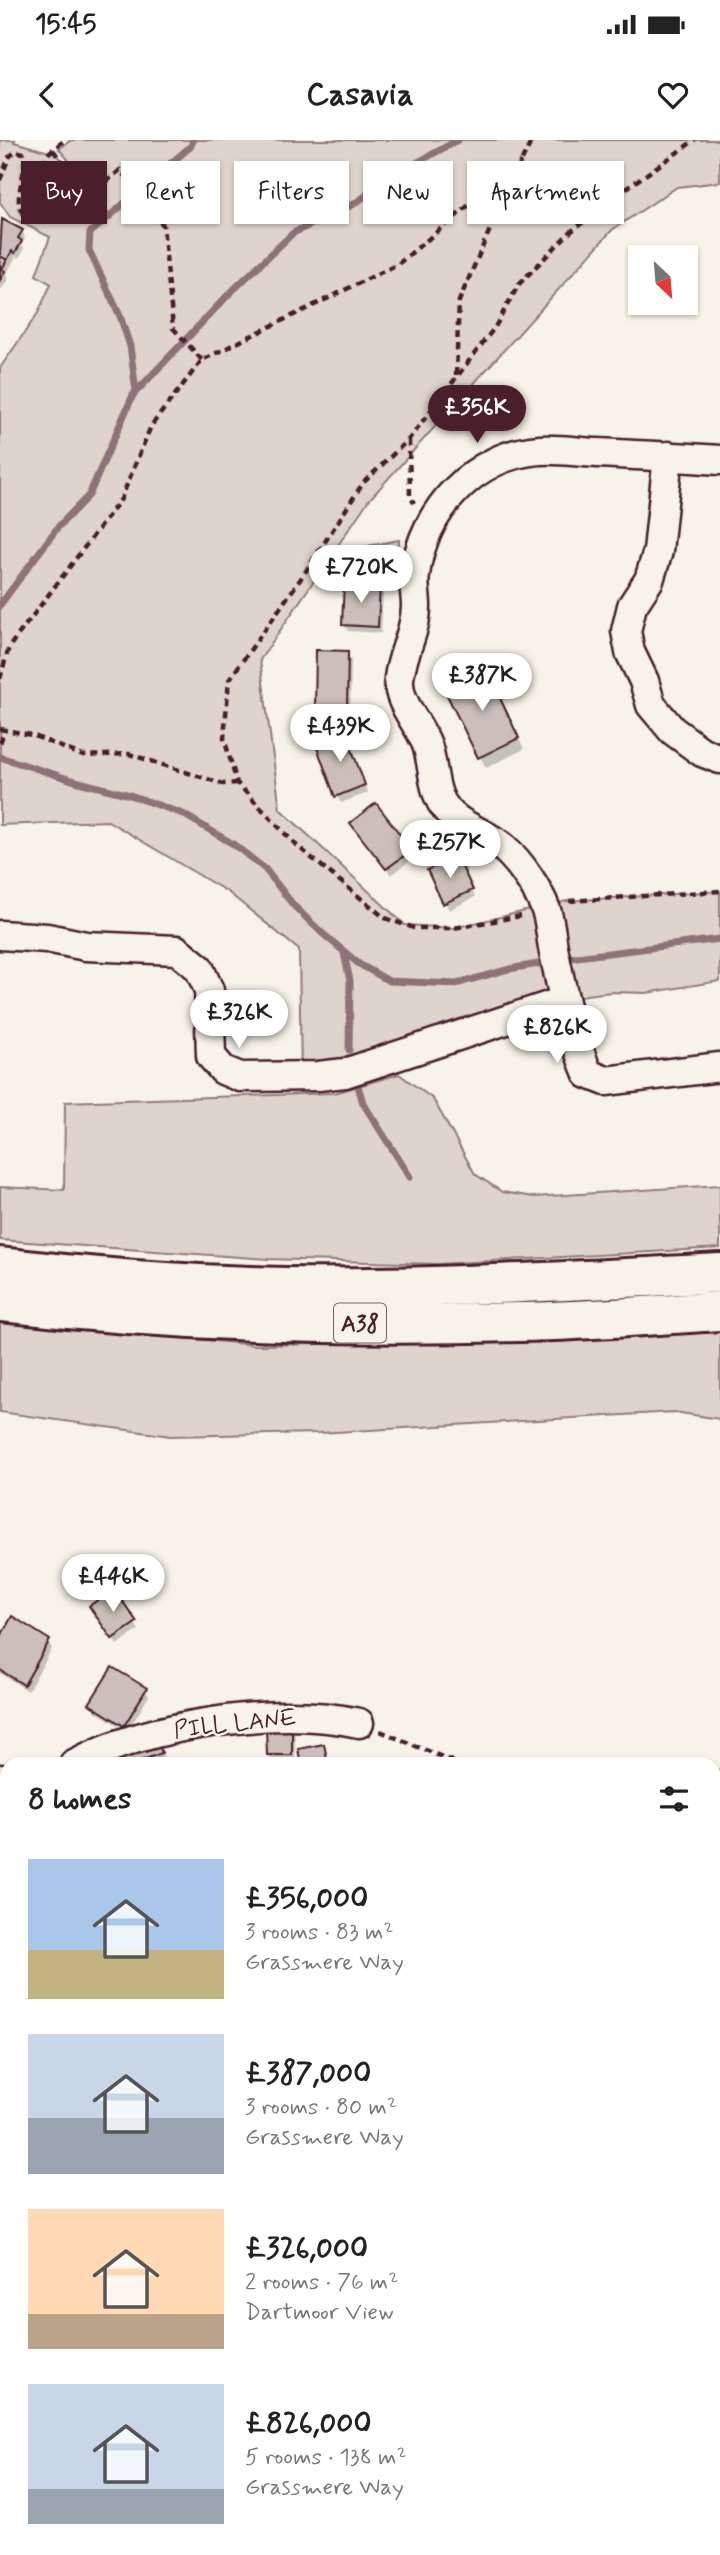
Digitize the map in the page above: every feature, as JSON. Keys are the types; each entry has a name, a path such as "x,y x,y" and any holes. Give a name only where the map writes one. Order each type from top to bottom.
{"highway":[{"name":"A38","path":"0,1267 70,1275 285,1287 533,1284 720,1273"},
{"name":"A38","path":"0,1303 82,1312 278,1323 519,1322 720,1311"}],"street":[{"path":"720,460 539,450 506,458 464,482 445,501 432,521 419,552 414,576 416,607 413,632 403,657 399,681 402,699 427,745 439,797 450,813 466,827 504,848 523,871 546,911 577,1049 588,1074 607,1081 720,1067"},
{"path":"668,456 658,551 649,580 632,606 626,631 630,652 644,681 651,705 672,730 702,752 720,758"},
{"path":"0,935 47,938 86,946 177,950 200,968 209,990 211,1056 223,1070 240,1077 345,1073 562,989"},
{"name":"PILL LANE","path":"91,1757 148,1734 214,1722 307,1715 359,1723"}],"path":[{"path":"0,180 9,157 16,151 23,153 26,160 18,205 30,220 39,222 46,211 43,162 65,140"},
{"path":"522,161 532,140"},
{"path":"695,140 568,233 519,284 495,327 409,439 363,483 304,574 229,680 224,738 237,783 296,845 385,918 414,928 454,928 502,921 546,911 568,901 720,891"},
{"path":"53,150 76,179 65,208 74,210 120,170 163,225 173,328 202,360"},
{"path":"0,679 9,647 121,499 151,426 202,360 397,264 467,206"},
{"path":"456,376 459,301 492,224"},
{"path":"409,439 410,496 419,512 432,521"},
{"path":"0,743 3,730 32,735 83,756 129,754 223,784 237,783"},
{"path":"359,1723 442,1757"}],"shaded area":[{"path":"0,140 15,140 14,142 49,152 53,150 62,161 21,161 21,222 10,217 0,202"},
{"path":"71,140 720,140 720,182 677,187 624,222 624,161 467,161 467,224 621,224 612,230 368,501 260,660 280,809 405,925 454,928 567,901 720,891 720,981 646,993 612,992 586,995 301,1077 299,950 229,893 108,821 0,825 0,368 38,313 51,284 36,275 50,237 24,224 107,224 107,161 69,161 59,149"},
{"path":"399,540 399,568 367,566 353,549"},
{"path":"399,1074 433,1099 475,1174 502,1192 534,1197 720,1185 720,1248 438,1264 268,1259 0,1240 0,1187 64,1190 65,1102 335,1093"},
{"path":"0,1320 256,1345 575,1340 720,1330 720,1419 674,1412 319,1433 170,1436 0,1412"}],"building":[{"path":"2,219 23,230 18,238 22,241 7,260 0,256"},
{"path":"0,256 7,260 0,280"},
{"path":"344,583 380,585 378,627 342,625"},
{"path":"316,650 348,651 347,709 315,708"},
{"path":"486,669 519,738 478,758 444,689"},
{"path":"345,731 365,785 335,797 315,742"},
{"path":"376,803 412,850 386,869 350,823"},
{"path":"457,856 473,890 443,904 427,870"},
{"path":"114,1589 137,1622 112,1639 89,1606"},
{"path":"12,1616 50,1640 24,1685 0,1670 0,1638"},
{"path":"112,1667 147,1688 124,1726 89,1704"},
{"path":"266,1727 292,1727 292,1755 267,1755"},
{"path":"158,1742 162,1753 151,1757 116,1757"},
{"path":"324,1744 327,1757 300,1757 298,1749"}],"waterway":[{"path":"136,391 130,346 120,316 89,250 90,233 191,146 193,140"},
{"path":"0,605 58,527 89,495 133,395 229,294 293,233 354,204 393,176 458,140"},
{"path":"0,757 130,795 183,814 233,844 265,869 294,906 322,933 359,964 389,981 456,984 509,969 550,962"},
{"path":"561,959 720,939"},
{"path":"344,953 350,981 349,1050"},
{"path":"357,1082 363,1103 410,1177"}]}
